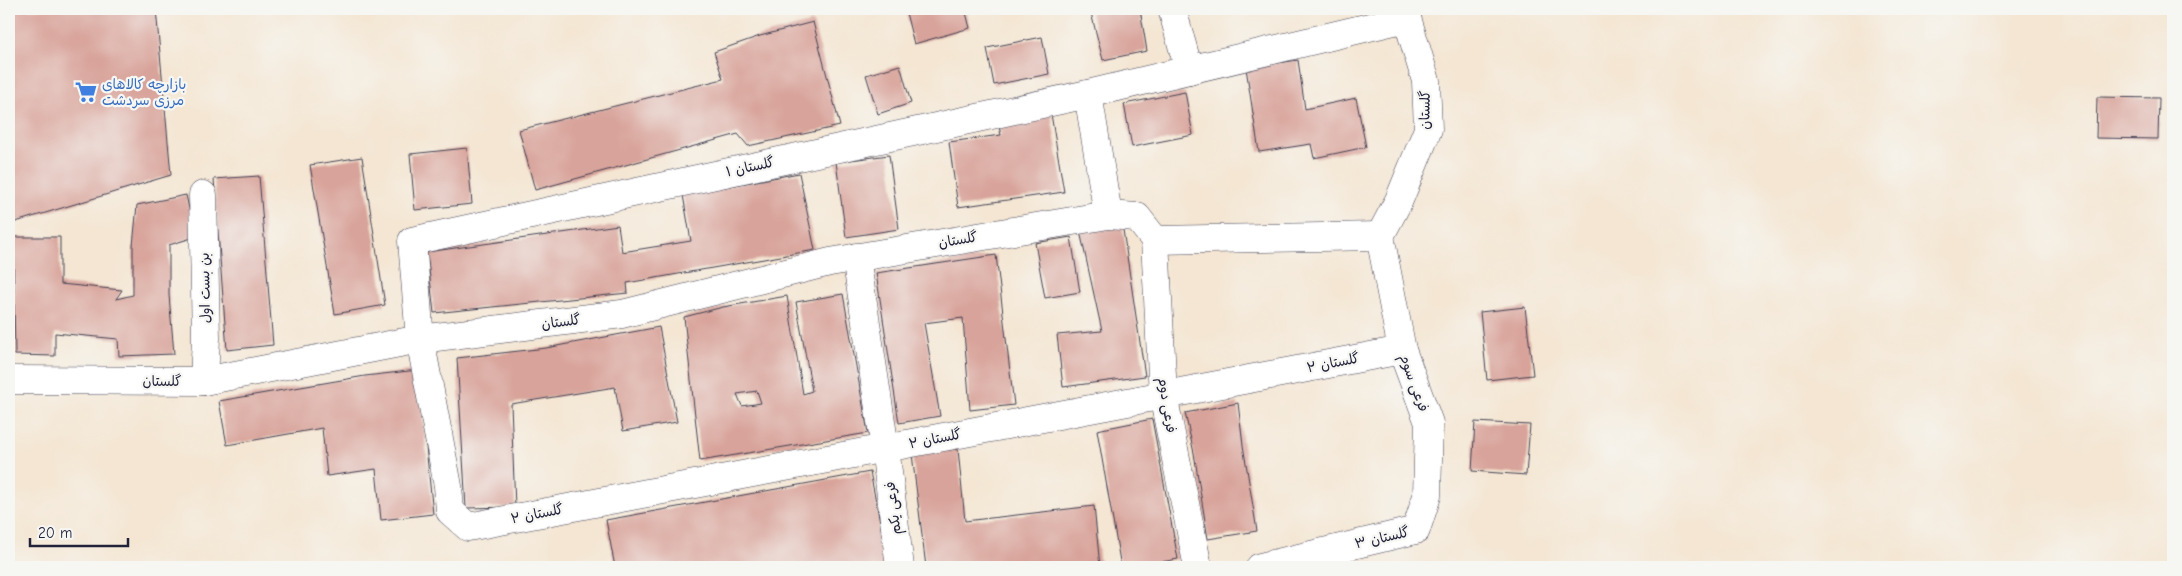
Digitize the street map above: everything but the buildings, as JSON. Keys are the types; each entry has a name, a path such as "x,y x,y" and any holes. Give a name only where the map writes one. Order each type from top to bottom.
{"street":[{"path":"1172,9 1189,70"},
{"name":"گلستان ۱","path":"420,339 412,241 1088,94 1189,70 1404,13"},
{"name":"گلستان","path":"1380,236 1398,200 1428,129 1426,82 1404,13"},
{"path":"1088,94 1108,215"},
{"name":"بن بست اول","path":"203,194 206,338 204,381"},
{"name":"گلستان","path":"9,380 204,381 420,339 622,314 830,262 1108,215 1137,217 1155,240"},
{"path":"1155,240 1380,236"},
{"name":"فرعی سوم","path":"1380,236 1402,350 1429,423 1427,496 1416,530"},
{"name":"فرعی دوم","path":"1155,240 1163,395 1198,567"},
{"name":"فرعی یکم","path":"856,257 885,448 900,567"},
{"name":"گلستان ۲","path":"420,339 448,486 450,511 468,527 1402,350"},
{"name":"گلستان ۳","path":"1260,567 1416,530"}],"place":[{"name":"بازارچه کالاهای مرزی سردشت","path":"86,92"}]}
